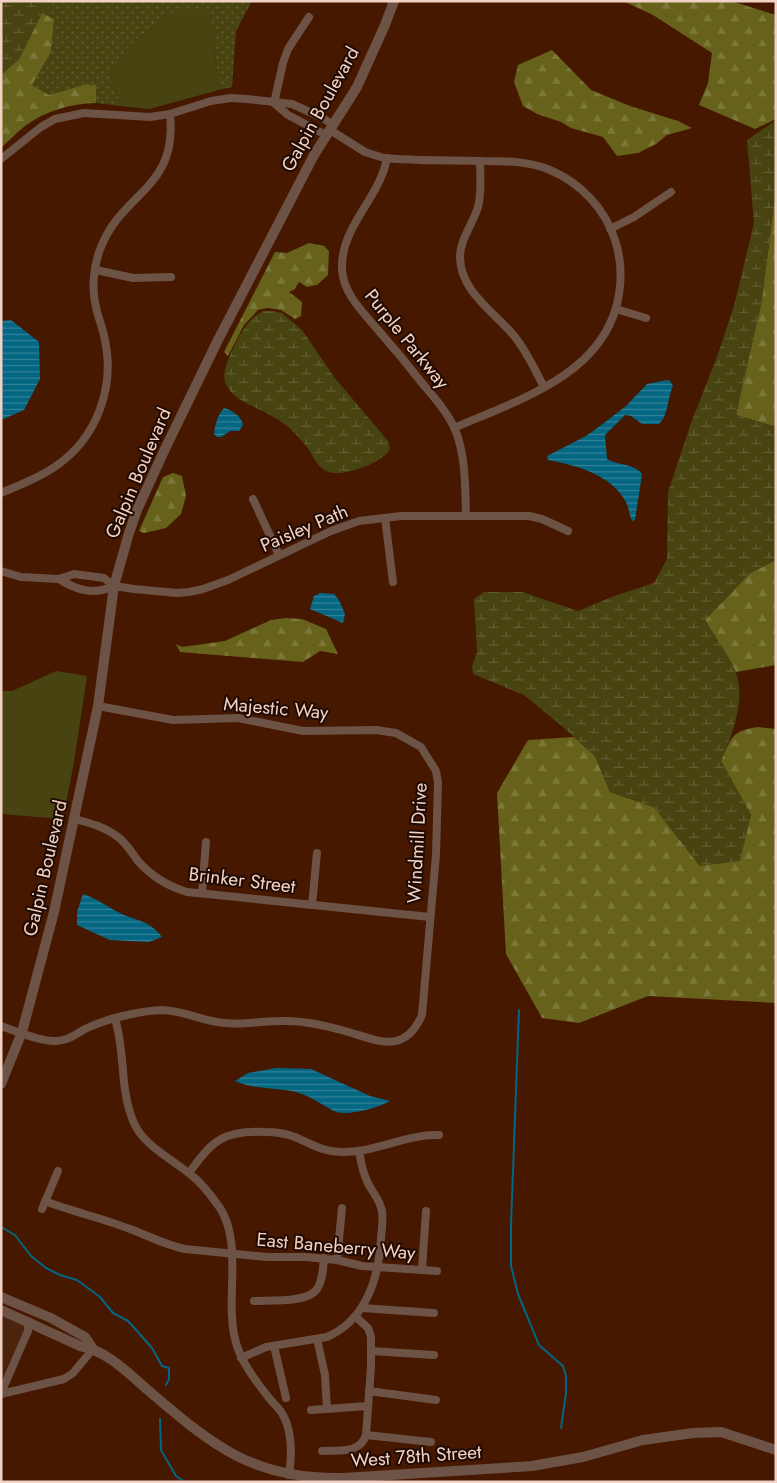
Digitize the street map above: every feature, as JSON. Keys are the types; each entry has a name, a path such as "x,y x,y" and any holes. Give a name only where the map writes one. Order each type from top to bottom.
{"street":[{"name":"Galpin Boulevard","path":"1,1084 22,1032 54,912 98,706 114,586 134,518 165,449 256,266 313,156 357,87 394,1"},
{"path":"274,103 288,49 309,17"},
{"path":"1,159 41,127 55,119 69,115 99,114 134,118 150,117 170,114 211,101 231,98 292,104 323,118 329,130"},
{"path":"274,103 288,115 329,130 364,152 387,158 525,163 539,166 563,176 580,188 594,202 604,216 619,254 620,267 620,290 616,309 604,334 587,356 575,367 544,387 454,428"},
{"path":"1,493 38,477 66,459 86,437 100,410 106,388 108,368 104,336 95,306 94,284 101,247 114,223 155,179 164,164 169,150 172,131 170,114"},
{"name":"Purple Parkway","path":"387,158 381,180 345,244 342,276 352,298 432,394 454,428 463,458 466,516"},
{"path":"480,161 479,201 457,261 470,288 478,299 514,336 527,354 544,387"},
{"path":"610,229 634,217 671,192"},
{"path":"96,270 133,278 171,277"},
{"path":"616,309 646,318"},
{"path":"253,499 279,555"},
{"name":"Paisley Path","path":"114,586 159,592 189,592 222,582 359,521 385,518 466,516 536,517 568,532"},
{"path":"385,518 393,582"},
{"path":"1,571 21,577 59,579 74,574 104,578 114,586 102,592 74,588 59,579"},
{"name":"Majestic Way","path":"98,706 173,720 238,718 303,731 376,730 396,733 421,748 436,771"},
{"name":"Windmill Drive","path":"1,1026 38,1039 56,1041 66,1040 87,1028 115,1019 149,1011 173,1011 229,1024 280,1021 305,1022 342,1030 374,1041 388,1042 398,1040 412,1031 418,1024 424,1005 436,855 438,782 436,771"},
{"name":"Brinker Street","path":"75,819 96,824 119,838 148,872 160,882 187,892 430,917"},
{"path":"202,893 206,842"},
{"path":"312,905 317,853"},
{"path":"115,1019 121,1044 123,1083 135,1126 150,1143 189,1173 207,1190 221,1209 227,1222 232,1253 231,1306 235,1339 241,1358 283,1415 292,1446 289,1475"},
{"path":"189,1173 204,1151 214,1143 224,1137 245,1131 286,1134 320,1150 331,1152 359,1151 419,1136 439,1136"},
{"path":"241,1358 259,1350 327,1337 343,1330 362,1308 372,1292 378,1267 382,1214 380,1204 367,1181 359,1151"},
{"name":"East Baneberry Way","path":"58,1171 44,1205 68,1210 130,1229 173,1247 267,1257 306,1256 337,1260 362,1266 437,1272"},
{"path":"337,1260 342,1208"},
{"path":"422,1270 426,1211"},
{"path":"254,1301 310,1296 316,1291 320,1283 324,1258"},
{"name":"West 78th Street","path":"1,1297 51,1318 85,1337 93,1349"},
{"path":"362,1308 434,1313"},
{"name":"West 78th Street","path":"1,1310 80,1346 93,1349 116,1363 191,1428 216,1445 255,1465 289,1475 323,1479 532,1466 583,1457 658,1437 693,1433 721,1432 776,1450"},
{"path":"322,1451 354,1449 364,1442 366,1435 372,1337 368,1328 355,1316"},
{"path":"1,1393 28,1331 28,1321"},
{"path":"318,1339 325,1375 327,1409"},
{"path":"274,1346 286,1398"},
{"path":"1,1393 64,1379 73,1373 93,1349"},
{"path":"372,1351 434,1356"},
{"path":"369,1391 436,1400"},
{"path":"311,1410 368,1406"},
{"path":"366,1435 431,1442"}],"shaded area":[{"path":"1,1314 24,1324 26,1333 1,1385"}],"green space":[{"path":"1,1 53,1 42,13 19,59 1,75"},
{"path":"53,1 252,1 236,31 232,87 219,90 210,12 177,11 155,25 128,47 110,74 121,106 96,103 96,85 86,84 49,95 32,85 51,52 54,19 42,13"},
{"path":"623,1 731,1 776,15 776,119 755,129 699,105 708,83 712,53 653,15"},
{"path":"177,11 210,11 219,90 149,109 121,106 110,74 128,47 155,25"},
{"path":"42,13 54,19 51,52 32,85 49,95 86,84 96,85 96,103 68,106 50,112 33,120 2,147 1,75 19,59"},
{"path":"552,50 591,90 630,106 678,121 692,128 667,135 656,144 638,153 617,156 603,137 571,128 561,122 537,114 523,106 514,82 518,65"},
{"path":"776,120 776,188 762,301 736,415 776,427 776,560 750,573 705,620 729,658 738,682 739,705 737,717 721,761 751,815 740,861 700,866 654,807 610,792 595,756 563,727 524,695 473,674 472,667 477,652 474,599 484,592 522,592 578,611 614,596 654,583 667,559 668,492 734,306 754,223 747,140"},
{"path":"776,188 776,427 736,415 766,267"},
{"path":"309,243 324,246 329,251 328,275 317,285 307,287 299,282 295,289 289,292 302,302 301,316 295,319 281,310 268,308 258,310 244,325 228,356 224,352 275,252 287,253"},
{"path":"263,311 282,313 302,330 334,377 388,441 390,449 386,454 371,464 353,471 329,472 319,465 292,430 276,418 244,402 232,393 224,378 228,360 245,327"},
{"path":"173,473 182,476 186,496 181,514 166,528 144,533 139,531 163,477"},
{"path":"776,560 776,665 736,672 705,620 750,573"},
{"path":"286,618 302,619 326,629 338,654 320,651 303,662 180,652 176,644 182,647 225,641 271,620"},
{"path":"56,671 87,676 63,819 1,814 1,691 12,691"},
{"path":"758,727 776,729 776,1003 648,996 579,1023 542,1018 506,954 497,793 528,740 574,737 595,756 610,792 654,807 700,866 751,815 721,761 730,741 737,733"}],"water":[{"path":"11,320 39,342 40,379 24,410 1,420 1,321"},
{"path":"667,380 673,386 665,416 659,424 642,424 631,416 625,415 605,435 607,459 635,468 642,474 635,520 632,521 626,502 620,493 603,478 581,468 548,460 547,456 586,436 600,426 626,406 647,384"},
{"path":"224,408 236,414 241,419 243,425 239,431 230,431 221,437 217,437 214,434 215,427 218,416"},
{"path":"320,593 334,594 339,600 345,614 343,623 310,609 314,596"},
{"path":"83,894 147,924 162,937 149,942 110,940 77,925 77,912"},
{"path":"276,1068 311,1069 370,1096 390,1101 362,1111 339,1113 298,1092 256,1087 235,1081 248,1073"}],"waterway":[{"path":"519,1010 511,1266 518,1294 539,1345 563,1366 566,1376 566,1393 561,1428"},
{"path":"1,1227 15,1235 31,1256 46,1268 77,1280 100,1297 113,1313 128,1321 152,1348 162,1366 169,1368 169,1379 166,1385"},
{"path":"160,1419 161,1450 176,1476 182,1480"}]}
